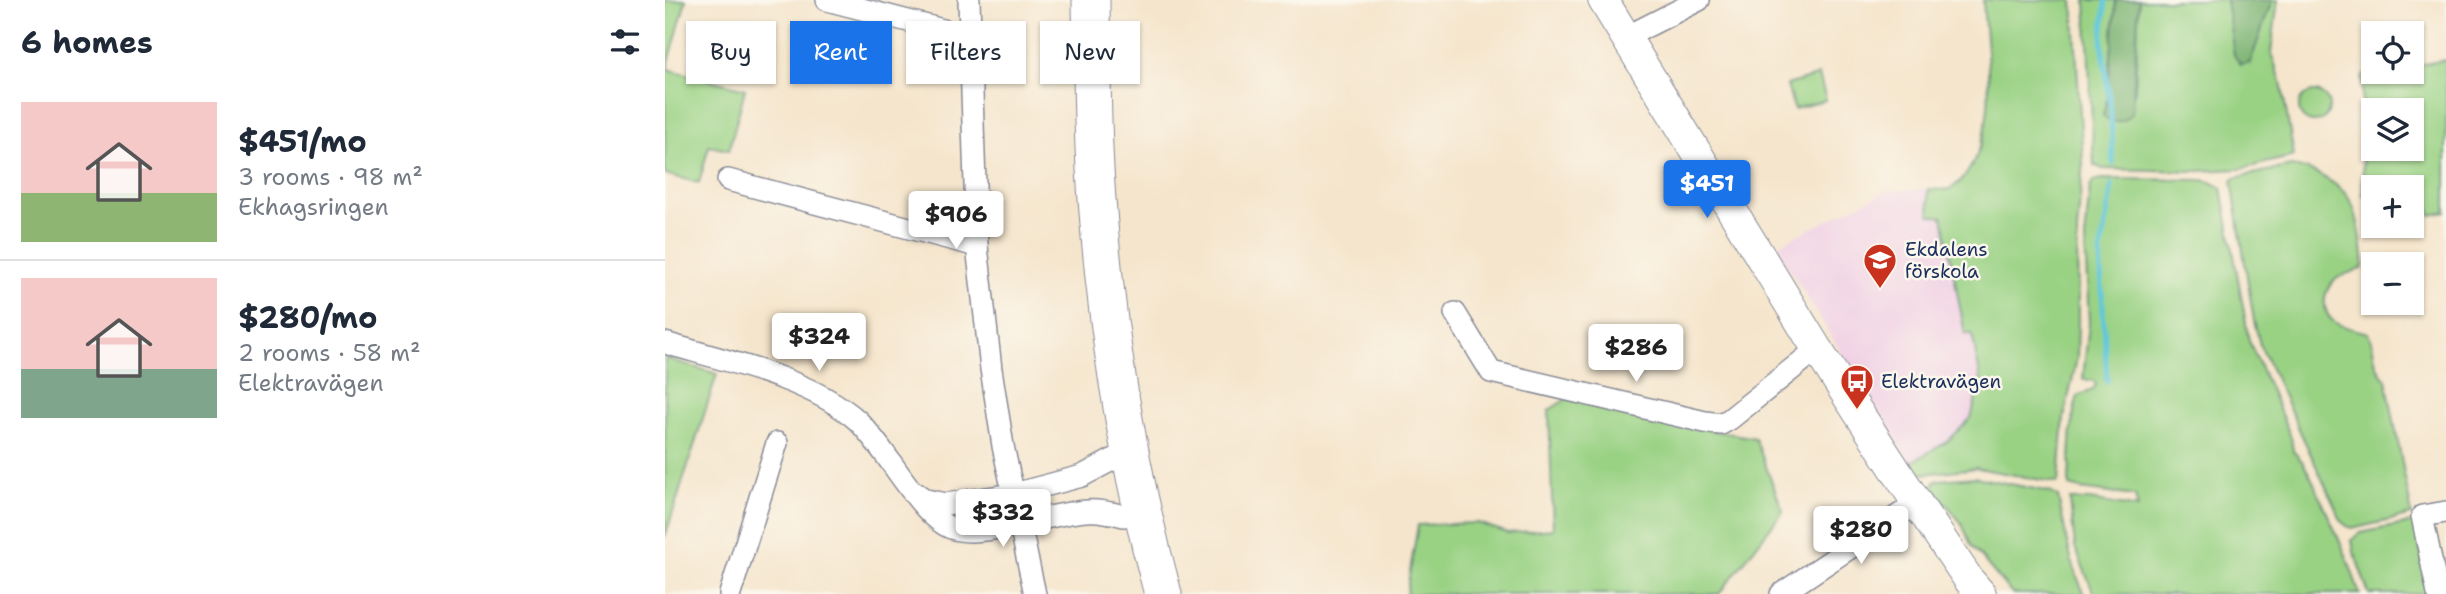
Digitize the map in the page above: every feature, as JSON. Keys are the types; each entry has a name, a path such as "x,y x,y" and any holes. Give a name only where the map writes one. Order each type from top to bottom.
{"highway":[{"path":"1071,0 1077,202 1083,271 1096,372 1112,460 1143,594"},
{"path":"1091,0 1095,169 1108,321 1132,465 1163,594"}],"street":[{"path":"827,0 908,21"},
{"path":"969,0 970,21"},
{"path":"1603,0 1817,349 1917,503 1981,594"},
{"path":"1626,37 1639,28 1699,0"},
{"path":"972,84 977,246 991,369 1003,446 1035,594"},
{"path":"728,180 977,246"},
{"path":"1455,313 1491,372 1721,424 1817,349"},
{"path":"665,343 761,371 824,398 856,419 882,447 933,518 951,528 973,532 1086,510 1124,516"},
{"path":"730,594 777,443"},
{"path":"913,492 926,500 946,504 1014,494 1082,476 1112,460"},
{"path":"1781,594 1917,503"},
{"path":"2438,594 2439,560 2422,516 2446,512"}],"shaded area":[{"name":"Ekdalens förskola","path":"1928,189 1930,215 1943,217 1965,334 1972,334 1981,380 1971,418 1948,441 1910,463 1775,246 1887,191"}],"green space":[{"path":"665,0 686,0 667,69 686,74 686,84 726,84 745,89 729,150 709,146 699,183 665,174"},
{"path":"1983,0 2073,0 2083,162 2077,232 2077,358 2064,417 2057,483 1977,468 1923,474 1910,463 1948,441 1971,418 1981,380 1972,334 1965,334 1943,217 1930,215 1928,189 1941,190 1955,186 1969,170 1979,151 1985,130 1989,87"},
{"path":"2086,0 2116,0 2107,101 2103,115 2135,93 2139,0 2226,0 2231,25 2250,63 2272,0 2278,0 2271,53 2281,81 2294,156 2241,169 2198,171 2103,169 2094,165"},
{"path":"2116,0 2139,0 2132,114 2122,121 2110,122 2103,116 2107,100"},
{"path":"2226,0 2272,0 2250,63 2241,65 2234,55"},
{"path":"2446,60 2446,212 2431,215 2424,194 2424,175 2363,175 2363,161 2424,161 2424,98 2362,98 2362,84 2424,84 2424,64"},
{"path":"1819,75 1826,100 1794,109 1787,85"},
{"path":"2314,92 2325,96 2329,107 2325,118 2314,122 2303,118 2299,107 2303,96"},
{"path":"2291,166 2327,179 2349,198 2362,243 2361,269 2334,281 2328,289 2325,305 2328,315 2336,323 2368,333 2371,340 2375,362 2386,379 2412,515 2356,528 2348,527 2342,522 2260,345 2232,181 2235,178"},
{"path":"2201,180 2222,188 2249,341 2291,437 2293,451 2310,475 2346,555 2360,594 2094,594 2075,547 2070,500 2089,500 2138,508 2135,496 2080,489 2070,486 2069,480 2075,406 2078,396 2093,390 2096,385 2094,381 2083,379 2089,323 2085,239 2090,187 2094,181"},
{"path":"665,358 717,374 665,537"},
{"path":"1568,398 1698,428 1755,438 1783,511 1719,594 1406,594 1418,525 1478,523 1508,533 1553,529 1549,410"},
{"path":"1975,477 2050,492 2058,497 2072,564 2084,594 2012,594 1971,545 1962,524 1935,489 1934,483 1938,480"},
{"path":"2415,522 2429,594 2369,594 2352,540 2361,533"}],"waterway":[{"path":"2106,0 2102,41 2111,111 2113,163"},
{"path":"2107,381 2100,254 2112,185"}],"place":[{"name":"Ekdalens förskola","path":"1880,290"},
{"name":"Elektravägen","path":"1857,411"}]}
